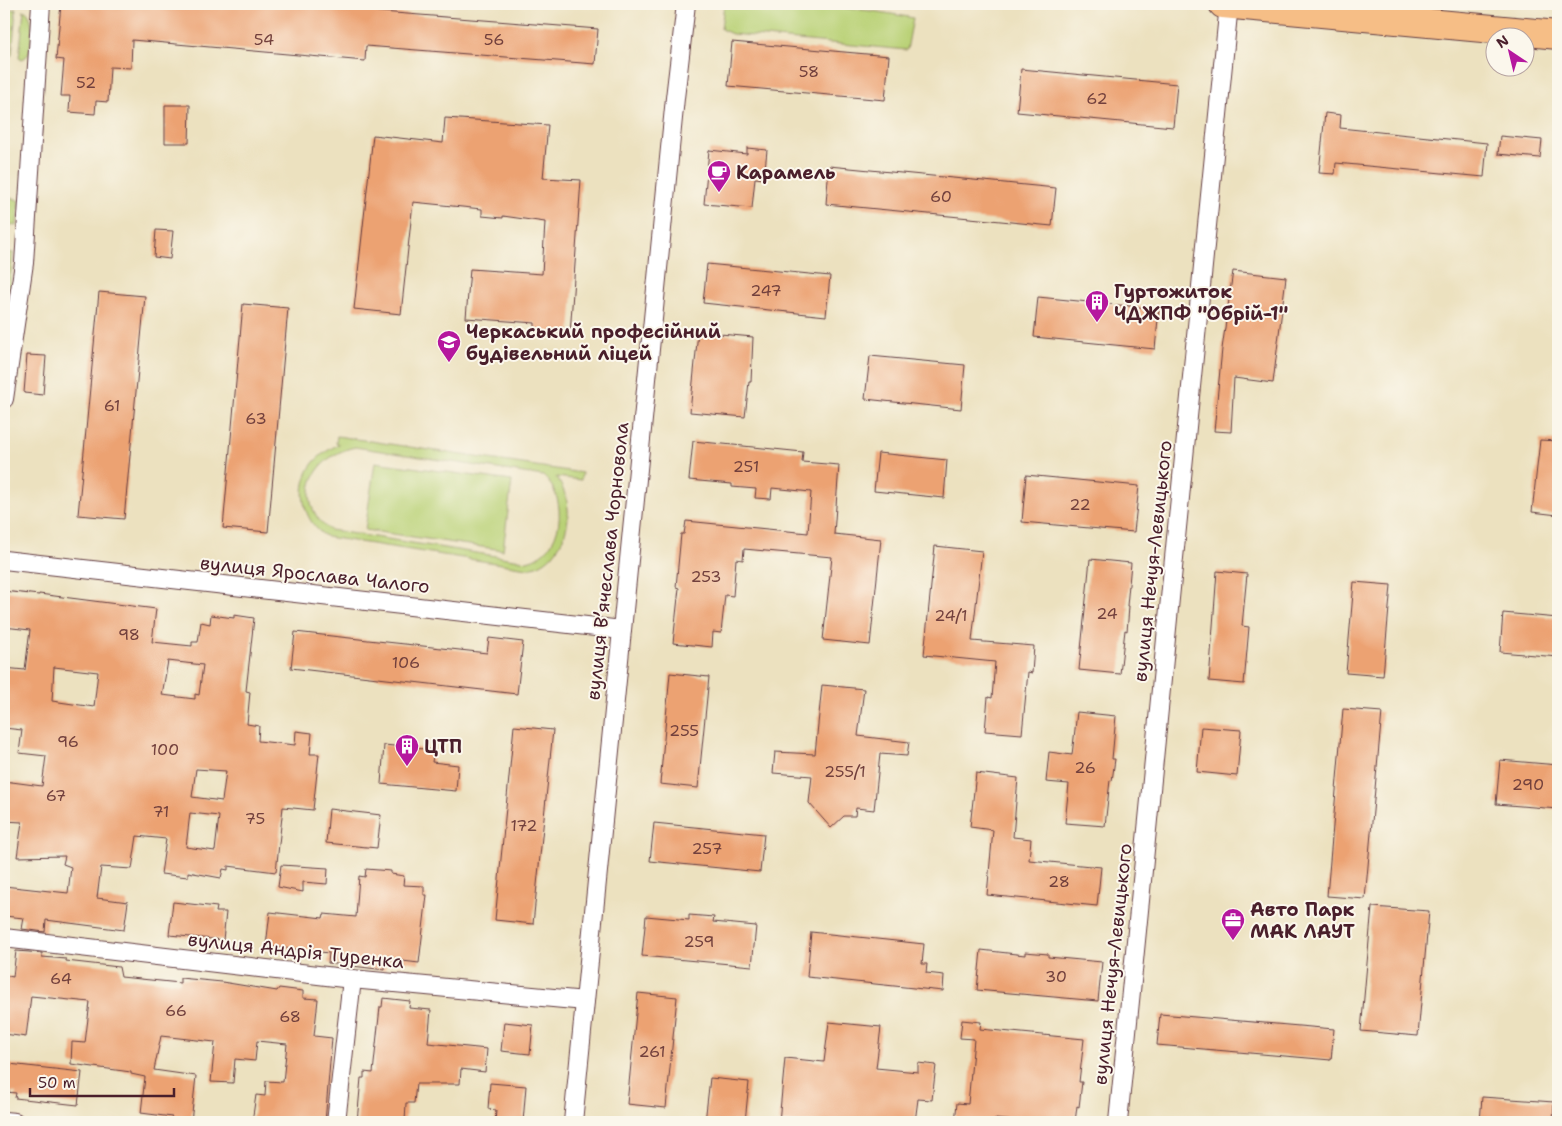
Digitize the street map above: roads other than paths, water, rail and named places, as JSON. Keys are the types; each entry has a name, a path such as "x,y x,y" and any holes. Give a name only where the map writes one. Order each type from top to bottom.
{"main road":[{"path":"1223,4 1558,35"}],"street":[{"path":"4,399 24,263 41,4"},
{"name":"вулиця Вʼячеслава Чорновола","path":"573,1122 686,4"},
{"name":"вулиця Нечуя-Левицького","path":"1118,1122 1229,4"},
{"name":"вулиця Ярослава Чалого","path":"4,560 622,630"},
{"name":"вулиця Андрія Туренка","path":"4,938 352,979 585,1001"},
{"path":"336,1122 352,979"},
{"path":"4,1121 15,1122"}],"place":[{"name":"Карамель","path":"719,193"},
{"name":"Гуртожиток ЧДЖПФ \"Обрій-1\"","path":"1097,323"},
{"name":"Черкаський професійний будівельний ліцей","path":"449,363"},
{"name":"ЦТП","path":"407,767"},
{"name":"Авто Парк МАК ЛАУТ","path":"1233,941"}]}
